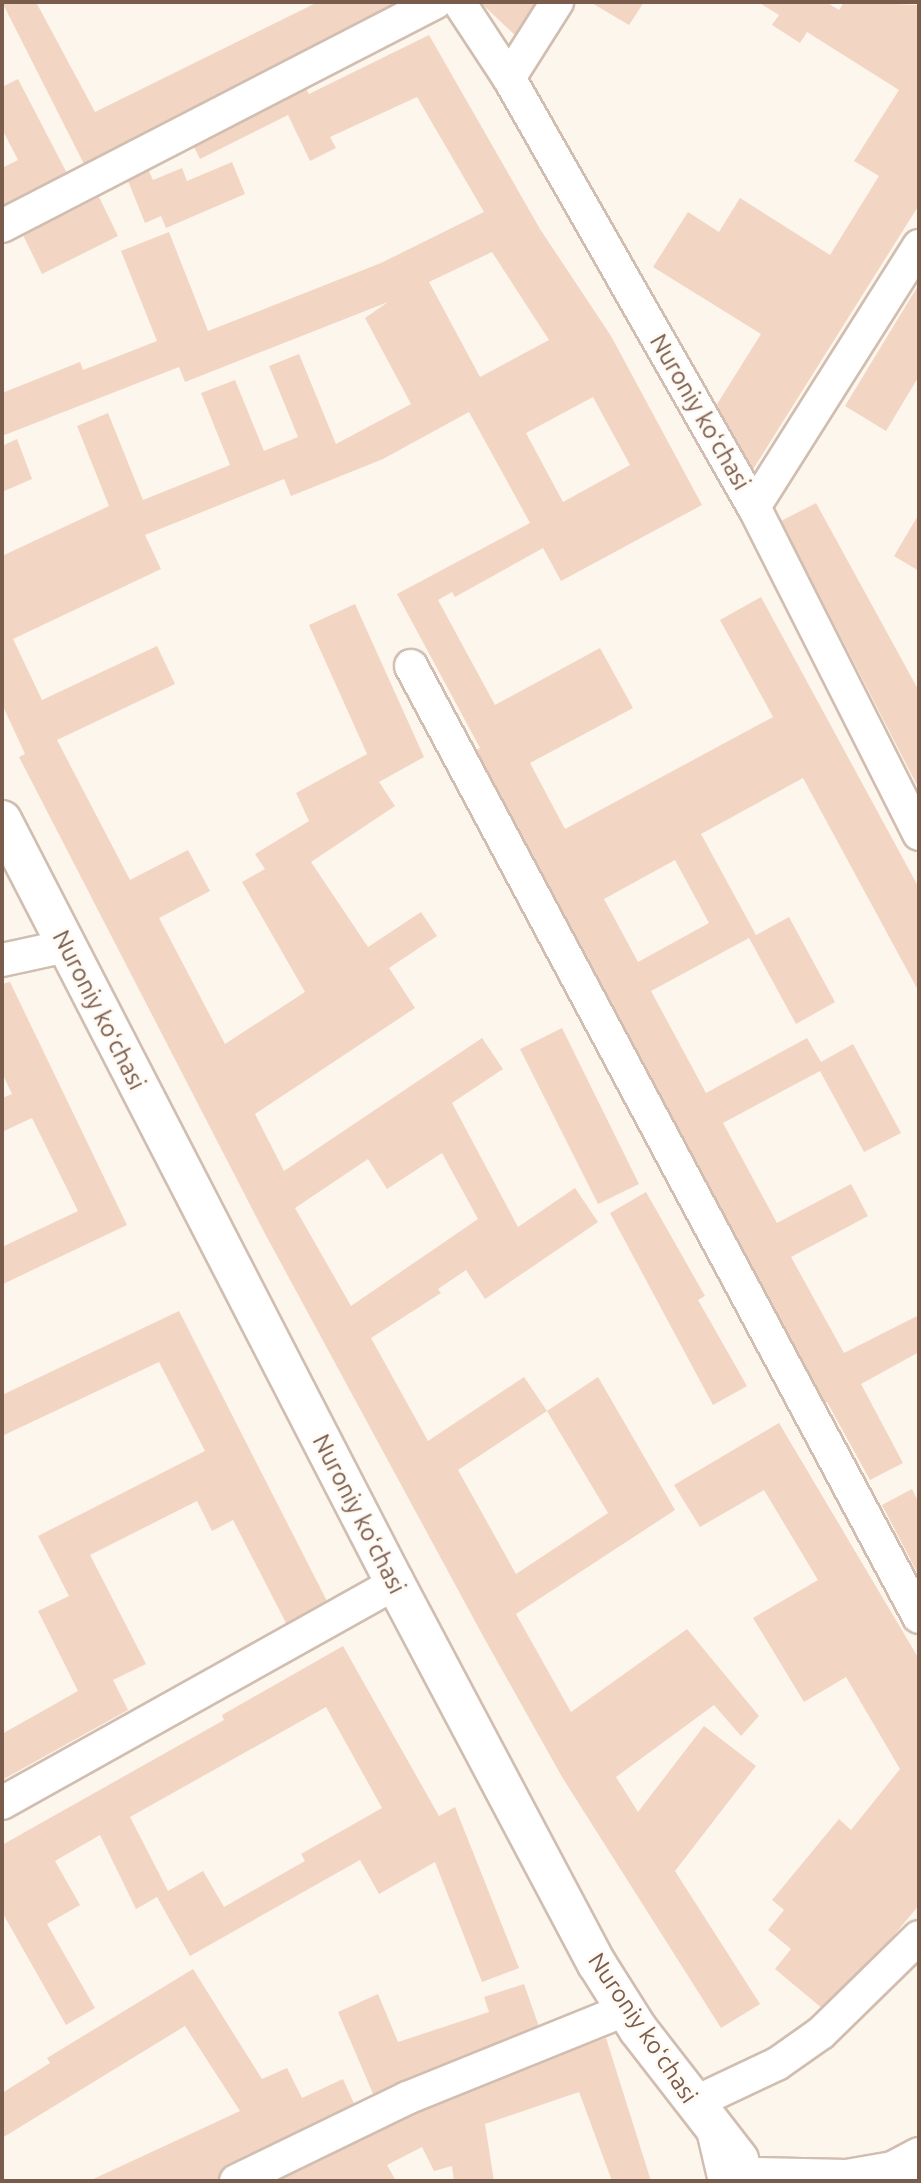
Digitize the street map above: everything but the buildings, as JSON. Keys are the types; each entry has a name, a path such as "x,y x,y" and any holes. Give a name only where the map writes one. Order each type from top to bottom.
{"street":[{"path":"2,226 436,2"},
{"name":"Nuroniy koʻchasi","path":"459,2 509,78 754,507 919,834"},
{"path":"509,78 557,2"},
{"path":"754,507 919,246"},
{"path":"411,666 919,1617"},
{"name":"Nuroniy koʻchasi","path":"2,820 395,1583 625,2010 748,2180"},
{"path":"2,960 66,946"},
{"path":"2,1803 395,1583"},
{"path":"694,2103 777,2064 821,2033 919,1937"},
{"path":"236,2181 407,2098 625,2010"},
{"path":"748,2180 847,2179 893,2171 919,2157"}]}
